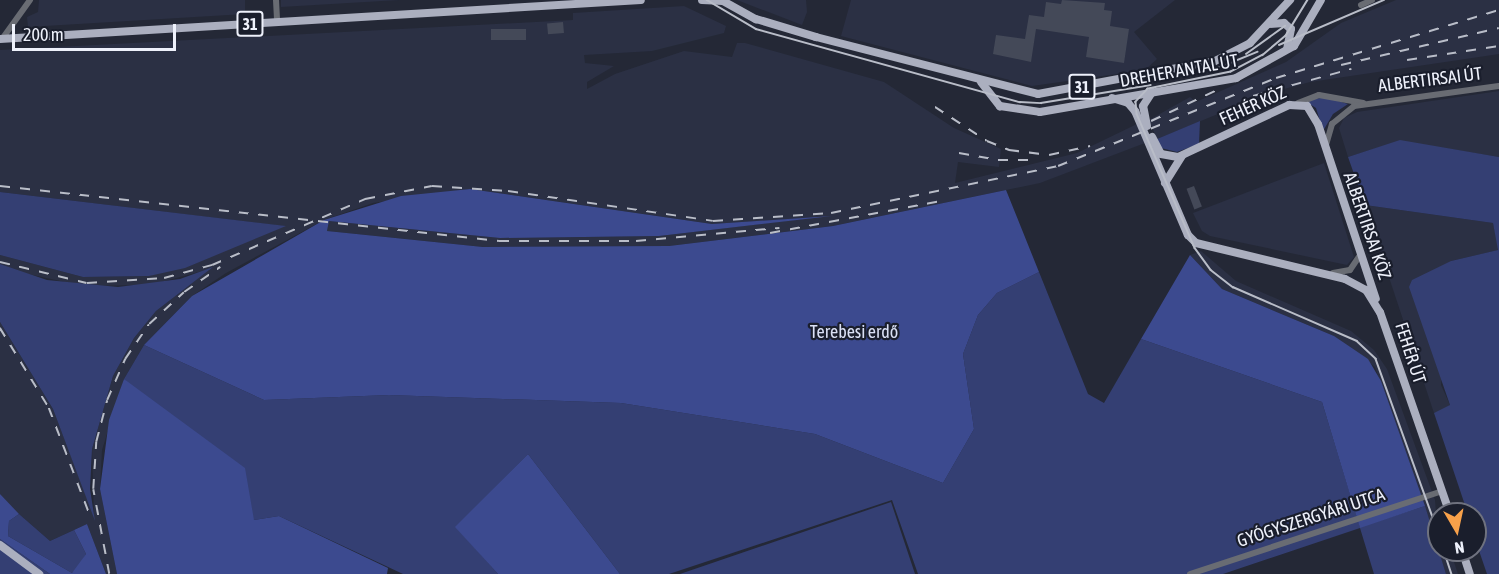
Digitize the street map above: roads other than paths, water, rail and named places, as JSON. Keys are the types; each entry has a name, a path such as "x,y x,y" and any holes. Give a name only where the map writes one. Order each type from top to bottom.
{"main road":[{"path":"515,0 523,8"},
{"name":"31","path":"1,39 641,0"},
{"name":"31","path":"702,0 722,1"},
{"name":"31","path":"1269,24 1290,0"},
{"name":"31","path":"1285,53 1301,39 1321,0"},
{"name":"DREHER ANTAL ÚT","path":"722,1 767,23 1013,90 1048,94 1200,66 1240,50 1269,24"},
{"path":"1269,24 1284,23 1291,29 1285,53"},
{"name":"DREHER ANTAL ÚT","path":"996,103 1011,111 1040,112 1236,78 1285,53"},
{"path":"980,81 996,103"},
{"path":"996,103 1000,92 1013,90"},
{"path":"1152,92 1142,109 1158,152 1171,157 1183,155"},
{"name":"FEHÉR ÚT","path":"1112,98 1128,103 1135,111 1165,183 1196,243 1359,285 1380,312 1446,502"},
{"name":"ALBERTIRSAI KÖZ","path":"1298,103 1314,114 1380,312"},
{"name":"FEHÉR KÖZ","path":"1183,155 1298,103"},
{"path":"1165,183 1183,155"},
{"path":"0,545 39,574"}],"street":[{"path":"1,39 30,0"},
{"path":"276,0 277,22"},
{"path":"501,9 507,0"},
{"path":"1361,5 1372,0"},
{"name":"ALBERTIRSAI ÚT","path":"1364,103 1499,86"},
{"name":"FEHÉR KÖZ","path":"1298,103 1319,95 1364,103"},
{"path":"1326,149 1332,124 1347,109 1364,103"},
{"name":"FEHÉR ÚT","path":"1279,263 1340,274 1350,270 1360,255"},
{"name":"GYÓGYSZERGYÁRI UTCA","path":"1190,574 1442,490"}],"tram line":[{"path":"707,0 756,29 1020,102 1041,103 1151,85"},
{"path":"1308,0 1286,36 1263,55 1231,72 1148,89 1136,102 1137,114 1195,248 1211,270 1233,287 1357,341 1376,359 1427,502"},
{"path":"1279,45 1384,0"},
{"path":"1246,54 1285,26"},
{"path":"1213,70 1257,52"},
{"path":"1448,562 1452,574"}],"railway":[{"path":"0,262 87,283 164,278 212,265 365,199 432,186 508,191 713,221 831,213 1058,166 1276,78 1499,10"},
{"path":"1341,65 1499,28"},
{"path":"1407,60 1499,46"},
{"path":"1253,96 1351,69"},
{"path":"1151,121 1219,89"},
{"path":"935,107 987,141 1009,150 1049,155 1090,146"},
{"path":"959,153 998,160 1034,160"},
{"path":"0,186 499,241 636,241 779,228"},
{"path":"770,233 941,201"},
{"path":"109,574 93,489 96,442 107,400 125,359 149,324 184,292 220,267"},
{"path":"0,328 49,408 91,518"}],"park label":[{"name":"Terebesi erdő","path":"854,332"}]}
